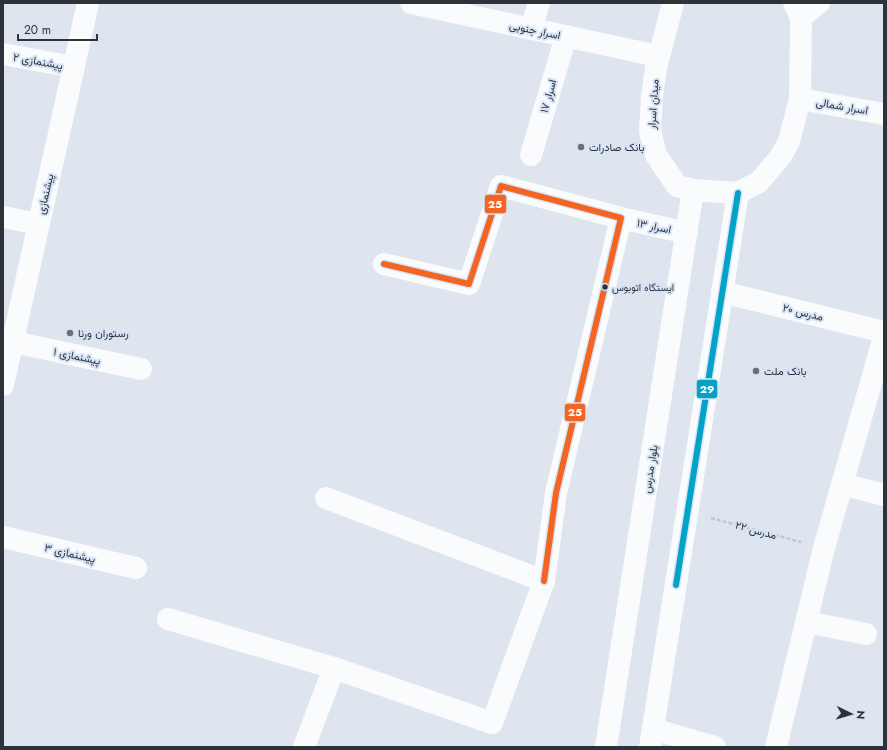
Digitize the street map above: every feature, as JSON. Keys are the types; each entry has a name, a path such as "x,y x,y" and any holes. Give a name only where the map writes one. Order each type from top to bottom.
{"street":[{"name":"پیشنمازی","path":"3,385 88,3"},
{"name":"اسرار جنوبی","path":"411,3 658,56"},
{"path":"531,29 539,3"},
{"name":"میدان اسرار","path":"673,3 658,56 652,96 650,131 656,155 678,186 693,190 738,193"},
{"path":"715,747 652,738 738,193 759,182 781,156 789,141 800,99 797,10 819,3"},
{"name":"اسرار ۱۷","path":"530,155 566,36"},
{"name":"پیشنمازی ۲","path":"3,54 74,67"},
{"name":"اسرار شمالی","path":"800,99 884,114"},
{"name":"اسرار ۱۳","path":"384,264 469,284 501,186 620,218 687,233"},
{"name":"بلوار مدرس","path":"606,747 693,190"},
{"path":"3,217 39,224"},
{"path":"168,619 334,668 492,723 544,581 556,493 620,218"},
{"name":"مدرس ۲۰","path":"722,292 884,332"},
{"path":"776,747 824,548 884,337"},
{"name":"پیشنمازی ۱","path":"12,342 141,369"},
{"path":"842,484 884,495"},
{"path":"326,498 544,581"},
{"name":"پیشنمازی ۳","path":"3,538 136,568"},
{"path":"807,622 866,634"},
{"path":"304,747 334,668"}],"path":[{"name":"مدرس ۲۲","path":"687,512 824,548"}],"transit line":[{"name":"25","path":"384,264 469,284 501,186 621,218 556,493 544,581"},
{"name":"29","path":"676,585 738,193"}],"place":[{"name":"بانک صادرات","path":"581,147"},
{"name":"ایستگاه اتوبوس","path":"605,287"},
{"name":"رستوران ورنا","path":"70,333"},
{"name":"بانک ملت","path":"756,371"}]}
